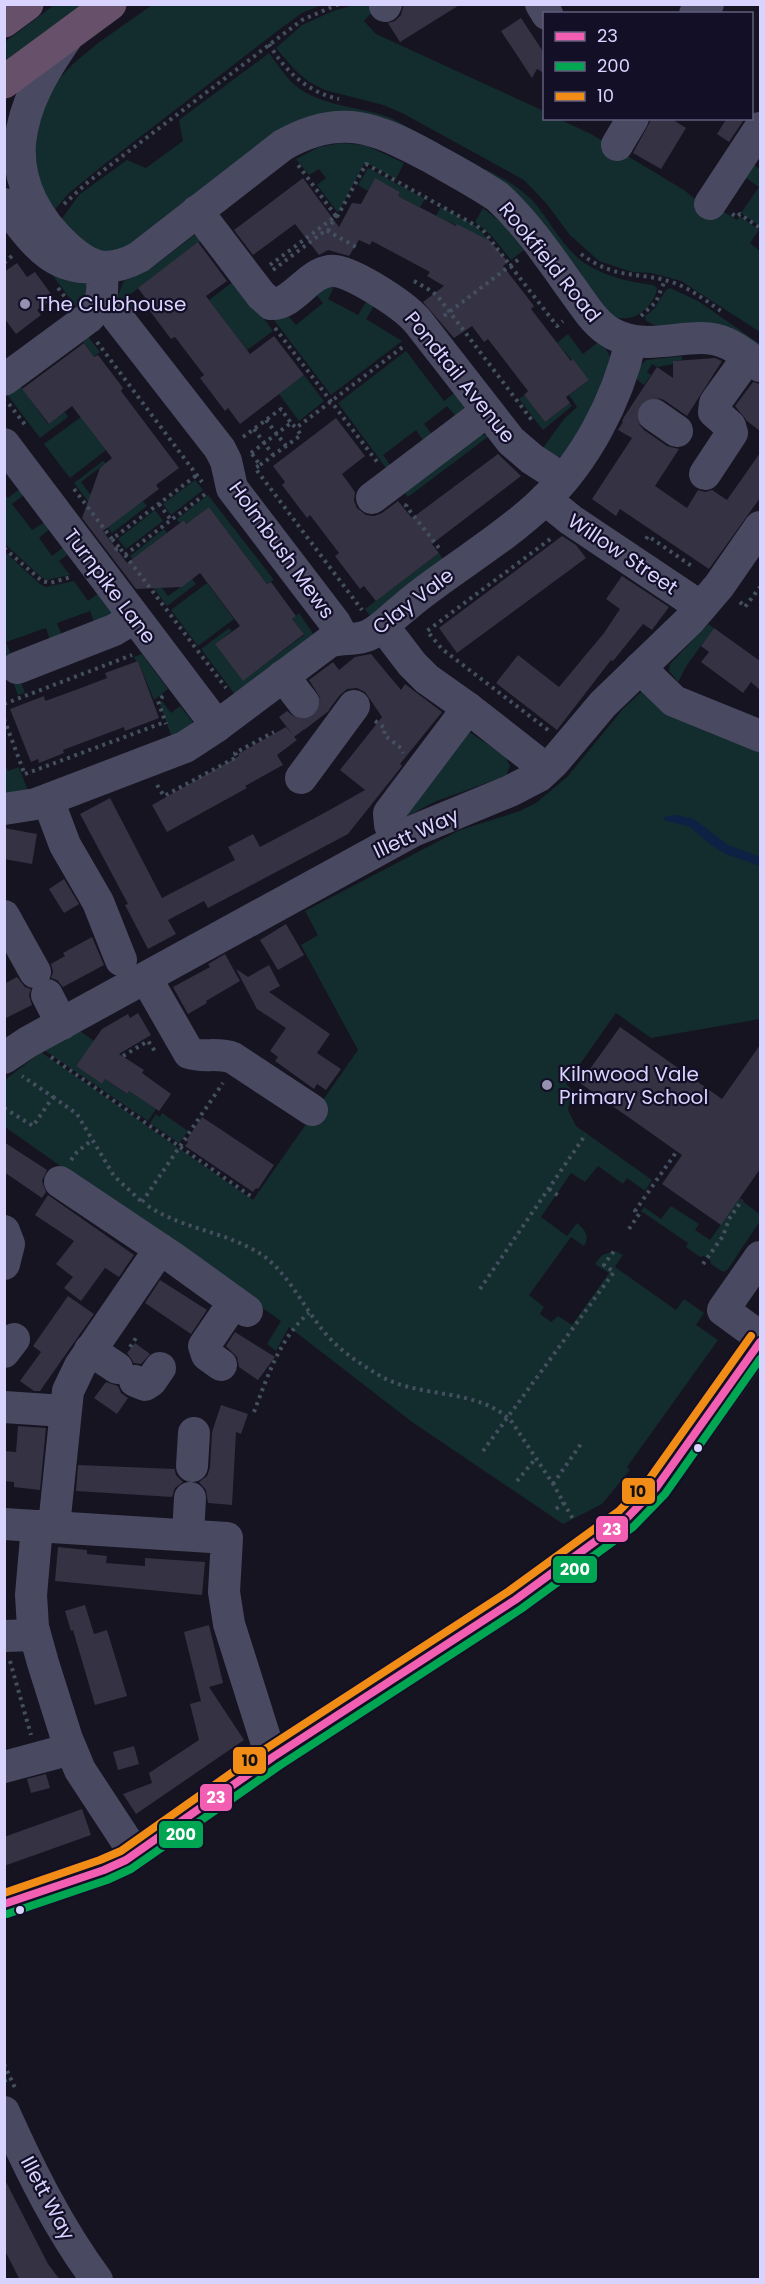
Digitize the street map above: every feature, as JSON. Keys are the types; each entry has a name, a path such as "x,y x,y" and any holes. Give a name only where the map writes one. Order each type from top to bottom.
{"highway":[{"path":"4,21 27,4"},
{"path":"4,82 110,4"}],"street":[{"path":"4,380 72,330 96,309 102,298 97,265 74,254 45,225 32,203 21,165 20,143 24,122 36,87 68,36"},
{"path":"617,145 632,120"},
{"name":"Rookfield Road","path":"4,204 34,241 56,261 84,268 123,264 139,257 283,145 315,130 361,127 392,137 498,197 539,243 598,324 612,334 635,331 645,343 718,340 754,361"},
{"path":"710,204 760,128"},
{"path":"197,211 271,304"},
{"name":"Pondtail Avenue","path":"271,304 282,302 310,280 326,272 338,272 355,279 394,301 415,317 487,411 554,489"},
{"name":"Holmbush Mews","path":"118,318 220,449 240,463 232,488 330,616 342,638"},
{"name":"Clay Vale","path":"4,809 42,802 175,752 217,726 323,646 342,638 363,637 380,628 554,489 592,437 646,410 635,331"},
{"path":"705,474 732,433 730,426 716,415 713,408 754,361"},
{"path":"383,490 487,411"},
{"name":"Turnpike Lane","path":"4,444 217,726"},
{"name":"Willow Street","path":"554,489 571,520 701,607"},
{"name":"Illett Way","path":"15,1057 62,1024 397,840 433,821 518,788 546,770 603,704 701,607 760,527"},
{"path":"17,668 114,630 134,618"},
{"path":"380,628 422,675 546,770"},
{"path":"640,668 674,701 760,736"},
{"path":"283,676 317,719"},
{"path":"317,719 354,706"},
{"path":"397,840 390,825 389,813 468,708"},
{"path":"301,778 317,719"},
{"path":"42,802 98,902 121,960"},
{"path":"4,916 62,1024"},
{"path":"146,978 182,1043 192,1054 226,1055 237,1060 312,1110"},
{"path":"60,1182 240,1306 204,1346 207,1355 221,1365"},
{"path":"4,1231 9,1244 4,1264"},
{"path":"135,1854 86,1782 70,1749 35,1635 31,1586 46,1526 64,1411 71,1383 90,1350 160,1249"},
{"path":"760,1257 723,1310 760,1337"},
{"path":"4,1904 104,1870 135,1854 273,1757 515,1600 626,1519 656,1488 760,1342"},
{"path":"90,1350 137,1372"},
{"path":"4,1407 64,1411"},
{"path":"192,1466 194,1433"},
{"path":"188,1535 190,1498"},
{"path":"4,1524 232,1538 224,1592 229,1624 273,1757"},
{"path":"6,1646 35,1635"},
{"path":"4,1767 70,1749"},
{"name":"Illett Way","path":"4,2112 17,2172 57,2218 81,2259 97,2280"}],"path":[{"path":"45,225 88,182 269,44 302,20 339,4"},
{"path":"283,145 337,216"},
{"path":"328,231 366,164 482,229 557,326 561,324"},
{"path":"250,280 337,216"},
{"path":"635,331 656,302 665,280"},
{"path":"271,304 267,317 383,490 407,500 406,506 455,569"},
{"path":"240,463 241,439 281,408 301,435 255,468 380,628"},
{"path":"296,428 321,409"},
{"path":"266,420 286,446"},
{"path":"125,555 291,423"},
{"path":"254,429 273,455"},
{"path":"240,463 260,465"},
{"path":"197,476 112,539 241,708"},
{"path":"159,504 171,520"},
{"path":"568,746 442,649 427,631 558,533 571,520"},
{"path":"4,548 47,583 77,575 119,547"},
{"path":"4,704 142,652 154,644"},
{"path":"175,752 158,700 182,681"},
{"path":"354,706 385,728 384,735 423,768"},
{"path":"4,719 25,774 42,802"},
{"path":"25,774 165,722"},
{"path":"123,1056 148,1041 159,1055 182,1043"},
{"path":"142,1202 223,1084 213,1076 226,1055"},
{"path":"15,1057 53,1097 77,1114 114,1176 142,1202 169,1217 224,1237 259,1253 283,1274 309,1314 339,1347 383,1378 410,1387 472,1400 508,1418 553,1484 573,1519"},
{"path":"15,1057 180,1147 252,1197"},
{"path":"4,1108 33,1126 53,1097"},
{"path":"480,1288 586,1134"},
{"path":"629,1228 639,1214 635,1211 677,1151"},
{"path":"549,1189 559,1196"},
{"path":"703,1264 723,1236 729,1219 742,1200"},
{"path":"483,1451 614,1272 604,1265 614,1251"},
{"path":"254,1413 266,1380 287,1339 297,1324 309,1314"},
{"path":"553,1484 583,1441"},
{"path":"517,1481 536,1458"},
{"path":"556,1509 564,1503"},
{"path":"6,1646 37,1758"},
{"path":"4,2080 11,2078"}],"green space":[{"path":"54,5 93,5 5,71 5,42"},
{"path":"152,5 322,5 302,13 284,26 101,167 69,193 51,214 38,194 32,127 53,85 73,64 98,43"},
{"path":"354,5 379,5 364,21 376,34 543,111 543,120 561,120 591,134 684,190 716,216 721,210 737,220 740,216 759,230 750,243 760,251 760,332 681,281 651,273 632,272 599,261 570,235 546,203 524,180 402,113 383,105 325,90 309,82 276,48 302,25 333,11"},
{"path":"269,53 291,82 310,95 391,118 481,167 480,170 387,119 360,113 128,251 98,252 57,225 80,194 127,160 146,168 183,141 179,120"},
{"path":"341,143 365,145 404,163 396,179 365,162 338,213 317,185 326,178 319,169 309,175 296,159 319,147"},
{"path":"751,163 760,169 760,226 741,213 759,187 743,176"},
{"path":"368,168 425,199 420,207 398,196 400,192 375,179 368,191 358,185"},
{"path":"485,169 510,183 532,200 563,242 586,264 610,276 653,285 657,288 649,306 633,317 613,318 573,263 485,173"},
{"path":"441,207 476,226 494,246 483,254 480,236 436,216"},
{"path":"483,208 502,223 524,250 511,260 491,235 475,222"},
{"path":"200,234 201,241 128,296 136,308 126,308 96,331 114,305 124,281 155,265 193,236"},
{"path":"51,273 90,284 81,314"},
{"path":"235,280 273,331 247,350 209,300"},
{"path":"336,283 328,299 358,315 367,300 375,304 366,319 402,341 331,395 271,316 285,312 296,325 323,303 313,290"},
{"path":"670,288 698,301 760,344 760,351 659,327 646,321 645,316 654,309 666,290"},
{"path":"85,333 100,352 94,357 83,341 21,387 48,424 65,412 68,417 40,438 6,393"},
{"path":"568,334 583,354 597,343 607,350 610,366 607,378 593,407 563,456 559,457 543,448 564,419 577,407 569,395 589,380 557,343"},
{"path":"406,351 444,401 458,390 468,408 458,419 447,406 424,424 435,438 426,444 416,430 383,455 393,469 389,472 338,403"},
{"path":"682,356 682,360 673,361 673,364 657,367 652,364 647,372 651,375 644,385 636,379 640,366 646,360"},
{"path":"304,375 324,401 299,421 279,394"},
{"path":"524,395 545,422 570,403 572,406 543,430 519,399"},
{"path":"81,417 106,450 70,478 44,444"},
{"path":"478,434 489,436 408,497 401,489"},
{"path":"103,461 106,463 81,482 109,520 143,501 147,506 112,533 74,483"},
{"path":"195,480 203,490 171,515 163,504"},
{"path":"21,488 25,494 12,504 32,530 46,521 51,528 39,538 52,556 65,546 70,553 59,561 70,575 47,580 5,544 4,494 8,498"},
{"path":"208,495 274,580 267,584 209,507 186,524 184,520 179,523 177,519"},
{"path":"155,510 163,521 126,549 118,539"},
{"path":"164,529 167,533 152,544 140,559 168,596 192,579 196,584 167,606 130,556"},
{"path":"5,552 40,584 46,587 74,581 88,601 99,593 111,607 111,615 95,625 90,611 57,623 63,638 51,643 46,628 6,642 25,693 18,695 5,660"},
{"path":"439,553 444,561 371,617 365,609"},
{"path":"207,583 234,619 198,646 171,610"},
{"path":"299,613 313,636 236,696 201,649 229,628 232,631 216,644 243,680 304,635 292,619"},
{"path":"708,624 714,628 687,665 678,682 669,671 670,664"},
{"path":"142,654 168,689 154,700 138,661 134,657"},
{"path":"642,691 760,745 760,1019 651,1038 616,1013 566,1084 572,1090 568,1110 576,1126 652,1180 645,1191 627,1178 623,1184 598,1166 585,1182 571,1173 541,1217 567,1236 577,1223 587,1239 584,1246 571,1237 529,1295 544,1307 540,1314 551,1322 558,1316 572,1325 609,1273 595,1264 602,1255 615,1251 623,1255 615,1267 676,1310 684,1299 704,1313 696,1325 718,1340 627,1467 630,1470 602,1504 563,1524 412,1422 289,1327 276,1351 267,1344 281,1321 5,1127 5,1080 41,1052 253,1200 358,1050 301,945 318,935 305,911 460,830 520,811 536,803 567,777 623,709"},
{"path":"162,701 171,713 180,706 192,721 192,726 173,740 159,702"},
{"path":"463,728 506,758 510,766 506,776 434,802 402,819"},
{"path":"4,763 8,771 19,767 31,799 5,802"},
{"path":"80,1031 94,1041 76,1066 102,1084 105,1079 126,1094 129,1091 156,1109 148,1121 44,1050"},
{"path":"162,1113 188,1131 179,1143 150,1123 156,1114 160,1117"},
{"path":"739,1199 760,1214 760,1221 728,1269 723,1272 711,1264 710,1260 704,1256 700,1257 686,1247 688,1243 641,1211 644,1207 661,1219 671,1206 699,1224 695,1230 710,1240"}],"water":[{"path":"675,815 694,819 728,845 760,857 760,866 726,854 711,845 690,827 664,820 664,817"}],"building":[{"path":"404,4 461,4 400,42 388,23 395,21 401,15"},
{"path":"521,18 543,51 543,72 537,69 532,78 501,31"},
{"path":"651,120 673,120 686,128 661,169 633,153"},
{"path":"726,120 744,120 729,142 717,134"},
{"path":"303,178 339,227 352,203 361,204 375,178 400,192 398,196 490,241 508,262 503,266 534,306 531,309 571,361 573,359 589,380 566,397 570,403 545,422 524,395 528,391 488,339 484,342 472,326 454,338 423,302 444,286 427,276 430,272 372,241 370,245 359,240 349,256 328,250 319,255 295,224 253,255 234,230"},
{"path":"198,242 227,281 206,296 250,354 274,336 304,375 240,424 228,408 225,411 200,378 204,375 175,337 171,339 147,307 150,304 138,288"},
{"name":"The Clubhouse","path":"17,263 27,277 35,272 54,298 37,310 41,315 16,334 4,318 4,272"},
{"path":"84,343 94,357 98,355 123,388 121,391 179,468 156,485 159,489 103,531 127,563 184,520 186,524 209,507 267,584 271,582 296,616 292,619 304,634 243,681 215,644 240,626 200,573 182,587 136,589 82,518 100,468 112,458 72,406 49,424 22,389"},
{"path":"715,358 722,361 687,416 664,400 655,397 640,404 636,414 638,423 644,430 667,446 679,449 655,486 687,508 698,490 705,492 712,490 727,500 760,453 760,498 709,569 620,509 616,516 592,499 632,438 618,430 657,367 673,378 673,361"},
{"path":"753,382 760,384 760,431 747,421 735,406"},
{"path":"336,418 365,456 342,474 355,492 354,501 357,508 366,515 374,516 382,513 398,501 412,518 498,454 521,476 432,544 439,553 376,601 364,586 360,589 335,556 339,553 310,515 307,518 282,485 285,482 273,466"},
{"path":"562,536 576,545 586,558 457,653 439,628"},
{"path":"622,576 669,607 652,630 643,624 613,661 611,660 557,730 496,683 518,655 559,687 604,633 620,609 606,599"},
{"path":"714,628 760,661 760,690 751,682 743,693 701,662 709,652 701,646"},
{"path":"371,654 401,690 405,684 442,712 400,764 402,766 348,834 208,908 204,901 168,920 176,934 148,949 125,905 128,904 80,814 110,798 162,898 235,860 228,847 253,834 260,847 326,812 365,790 340,770 382,717 365,692 357,688 347,689 327,712 294,737 297,740 277,755 283,765 245,786 247,788 167,832 152,805 286,727 293,735 279,717 287,711 297,719 306,720 314,716 320,708 321,699 309,680 333,662 339,670 355,657"},
{"path":"138,661 159,718 125,731 124,727 63,750 64,753 39,763 38,759 31,762 10,709 44,696 45,701 73,691 107,678 105,673"},
{"path":"4,828 37,834 32,864 4,859"},
{"path":"64,879 79,904 64,913 49,889"},
{"path":"286,924 304,955 278,970 260,940"},
{"path":"92,937 104,965 63,987 57,980 51,978 53,972 51,964 65,956 63,953"},
{"path":"225,954 240,981 188,1014 173,987 210,967 208,964"},
{"path":"269,965 280,986 269,992 330,1034 317,1053 341,1069 326,1090 317,1084 314,1089 275,1061 278,1057 270,1051 286,1028 257,1009 236,969 248,977"},
{"path":"17,977 25,987 31,989 29,995 32,1005 4,1019 4,984"},
{"path":"138,1013 151,1035 119,1054 144,1070 142,1073 171,1094 159,1111 129,1091 127,1094 105,1079 102,1084 76,1066 102,1029 128,1014 130,1018"},
{"path":"620,1027 722,1099 760,1045 760,1169 721,1225 662,1184 682,1155 580,1083"},
{"path":"202,1117 274,1165 258,1189 256,1188 253,1192 185,1146"},
{"path":"4,1142 47,1170 42,1181 46,1192 42,1198 4,1172"},
{"path":"48,1195 134,1255 119,1277 105,1268 81,1301 64,1288 73,1277 56,1264 74,1241 35,1215"},
{"path":"160,1280 207,1310 191,1334 145,1303"},
{"path":"68,1296 94,1314 40,1391 34,1391 20,1381 41,1352 33,1346"},
{"path":"235,1332 275,1357 258,1380 239,1367 237,1357 226,1346"},
{"path":"135,1343 150,1354 141,1364 134,1363 127,1353"},
{"path":"106,1382 118,1386 121,1393 128,1398 117,1414 94,1398"},
{"path":"221,1405 248,1414 241,1434 236,1432 232,1505 208,1503 206,1490 199,1482 207,1476 210,1468 212,1432"},
{"path":"18,1426 46,1428 40,1490 14,1487 14,1482 4,1481 4,1451 16,1452"},
{"path":"78,1465 174,1469 174,1467 176,1475 183,1482 175,1488 172,1497 76,1491"},
{"path":"58,1547 87,1550 87,1554 107,1556 106,1563 145,1566 145,1558 205,1562 202,1595 55,1581"},
{"path":"85,1605 94,1634 107,1630 127,1696 95,1705 73,1630 71,1631 65,1611"},
{"path":"209,1625 223,1683 209,1687 244,1740 136,1814 123,1794 152,1783 149,1773 199,1740 190,1704 201,1701 184,1632"},
{"path":"134,1746 139,1764 118,1770 113,1752"},
{"path":"46,1774 50,1788 31,1793 27,1779"},
{"path":"82,1809 91,1835 4,1866 4,1837"},
{"path":"4,2178 48,2264 60,2280 20,2280 4,2249"}],"tunnel":[{"path":"637,403 654,415"},
{"path":"303,702 317,720"}],"transit line":[{"name":"10","path":"4,1893 121,1851 267,1748 509,1591 619,1511 648,1481 751,1336"},
{"name":"23","path":"4,1904 104,1870 126,1860 273,1757 515,1600 626,1519 656,1488 760,1342"},
{"name":"200","path":"7,1914 107,1880 131,1869 279,1766 521,1609 633,1527 665,1494 760,1359"}],"place":[{"name":"The Clubhouse","path":"25,304"},
{"name":"Kilnwood Vale Primary School","path":"547,1085"}]}
